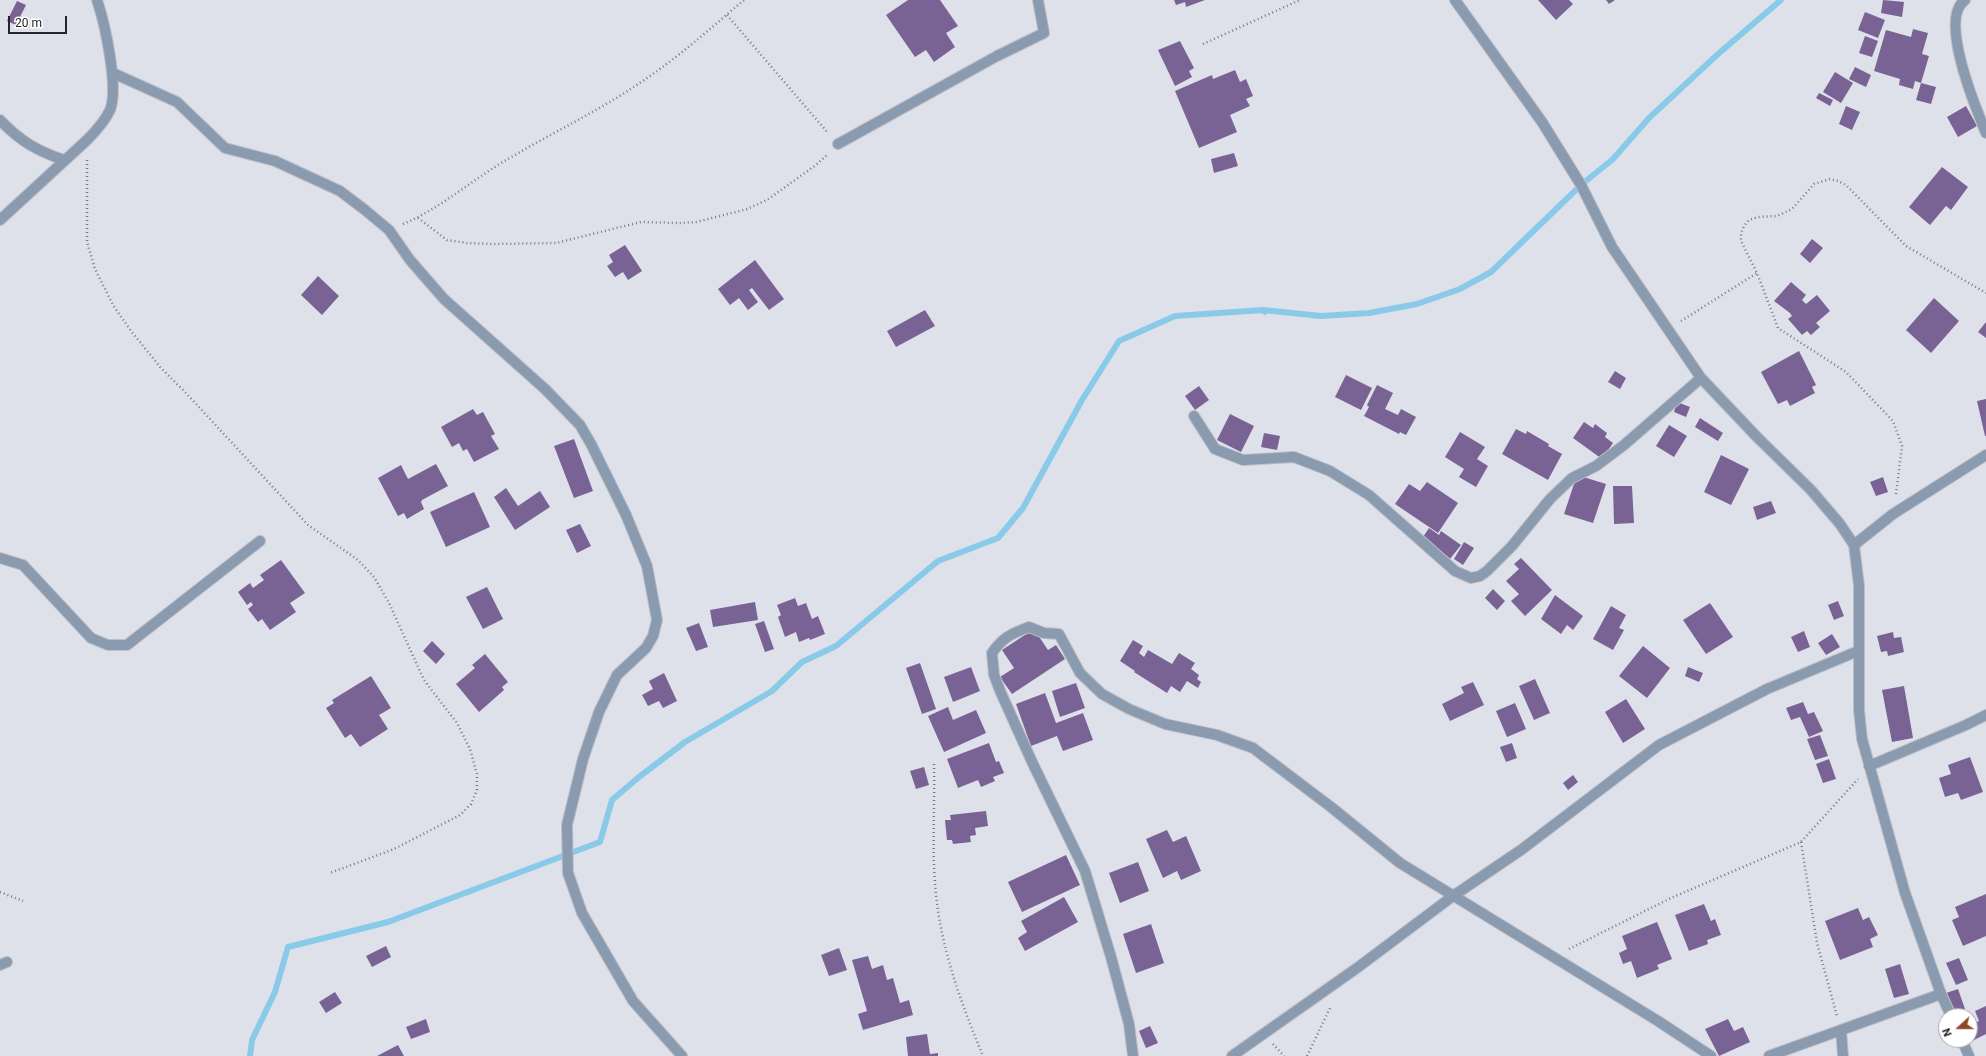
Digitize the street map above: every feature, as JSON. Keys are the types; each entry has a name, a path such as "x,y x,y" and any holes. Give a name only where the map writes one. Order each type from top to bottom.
{"street":[{"path":"0,220 99,128 110,109 113,73 98,0"},
{"path":"838,144 997,56 1044,33 1038,0"},
{"path":"1455,0 1542,122 1581,185 1612,247 1668,331 1702,378 1757,437 1811,490 1840,524 1854,545 1859,586 1858,651 1862,739 1905,893 1947,1008"},
{"path":"1965,0 1956,12 1955,25 1959,54 1974,104 1986,133"},
{"path":"113,73 177,102 225,148 274,161 340,192 389,230 410,260 444,299 545,389 580,425 626,515 647,566 657,620 653,636 646,648 617,674 599,712 584,759 568,825 568,873 582,913 633,1001 682,1056"},
{"path":"0,120 13,133 40,152 64,160"},
{"path":"1194,416 1215,450 1243,460 1294,457 1330,471 1369,495 1455,571 1470,578 1480,576 1487,571 1512,546 1550,499 1572,478 1596,466 1624,445 1702,378"},
{"path":"1854,545 1893,514 1986,455"},
{"path":"0,558 22,565 91,638 108,645 127,645 260,541"},
{"path":"1133,1056 1129,1024 1099,912 1085,871 1033,764 994,675 992,653 1001,641 1010,634 1029,627 1044,633 1058,634 1080,673 1102,694 1129,709 1165,724 1217,735 1252,748 1331,807 1400,863 1658,1021 1710,1056"},
{"path":"1232,1056 1357,968 1453,896 1521,850 1659,745 1766,689 1858,651"},
{"path":"1869,766 1966,725 1986,714"},
{"path":"1769,1056 1941,994"},
{"path":"1841,1030 1843,1056"}],"path":[{"path":"389,230 418,218 498,166 590,114 647,78 744,0"},
{"path":"1203,44 1300,0"},
{"path":"418,218 447,240 467,243 492,244 556,243 641,222 680,224 697,222 747,209 767,200 816,165 838,144 727,15"},
{"path":"87,140 86,242 95,268 113,305 131,331 161,368 185,392 308,526 358,560 374,577 389,603 424,680 457,723 470,749 477,774 476,790 471,804 460,815 394,849 330,873"},
{"path":"1893,514 1902,446 1893,420 1846,372 1778,328 1756,273 1741,241 1741,233 1749,220 1758,217 1777,216 1784,213 1792,208 1814,184 1830,179 1846,185 1906,246 1986,293"},
{"path":"1668,331 1756,273"},
{"path":"934,764 935,884 942,934 960,1001 982,1056"},
{"path":"1552,957 1671,898 1801,842 1869,766"},
{"path":"1801,842 1817,943 1841,1030"},
{"path":"0,892 23,900"},
{"path":"1307,1056 1315,1037 1334,1002"}],"building":[{"path":"908,0 940,0 958,26 946,33 955,47 934,62 926,50 915,57 886,15"},
{"path":"1174,0 1205,0 1186,7 1185,2 1176,5"},
{"path":"1538,0 1569,0 1573,4 1556,20"},
{"path":"1606,0 1615,0 1609,4"},
{"path":"1883,0 1904,2 1902,17 1881,13"},
{"path":"17,1 26,5 16,25 7,21"},
{"path":"1865,12 1885,20 1878,38 1858,30"},
{"path":"1913,29 1928,33 1922,54 1929,56 1921,83 1915,81 1913,89 1899,85 1900,79 1874,71 1886,30 1911,37"},
{"path":"1865,36 1878,41 1872,57 1859,53"},
{"path":"1180,41 1194,68 1189,71 1192,77 1175,86 1158,50"},
{"path":"1855,67 1871,75 1866,87 1849,79"},
{"path":"1235,70 1240,82 1246,79 1253,96 1246,99 1250,106 1230,115 1237,132 1199,148 1175,91 1212,75 1213,79"},
{"path":"1835,72 1853,83 1841,103 1823,92"},
{"path":"1921,83 1936,87 1931,104 1916,100"},
{"path":"1819,93 1833,100 1830,106 1816,98"},
{"path":"1846,106 1860,112 1852,130 1839,124"},
{"path":"1966,106 1977,126 1958,137 1947,117"},
{"path":"1234,153 1238,166 1214,173 1211,159"},
{"path":"1942,167 1968,187 1951,210 1946,206 1930,225 1909,207"},
{"path":"1812,239 1823,248 1810,263 1800,254"},
{"path":"625,245 642,271 628,280 623,272 615,277 607,266 613,262 609,255"},
{"path":"755,260 784,299 769,310 752,288 749,290 758,302 748,310 739,298 730,305 718,289"},
{"path":"318,276 339,296 322,315 301,295"},
{"path":"1791,282 1806,295 1802,300 1806,304 1817,295 1830,311 1816,323 1820,327 1811,335 1807,331 1802,335 1788,319 1792,316 1790,313 1774,301"},
{"path":"1934,298 1959,321 1931,353 1906,330"},
{"path":"925,310 935,326 896,347 887,331"},
{"path":"1986,322 1986,338 1978,332"},
{"path":"1799,351 1816,385 1812,387 1815,393 1790,406 1787,400 1778,404 1761,372"},
{"path":"1615,371 1626,378 1620,389 1608,382"},
{"path":"1346,375 1372,388 1361,410 1335,397"},
{"path":"1377,385 1393,393 1385,409 1398,415 1401,409 1416,417 1406,435 1400,432 1399,434 1364,416 1369,407 1367,405"},
{"path":"1199,386 1209,400 1195,410 1185,396"},
{"path":"1986,399 1986,436 1985,436 1977,401"},
{"path":"1677,402 1690,407 1686,417 1674,412"},
{"path":"473,409 477,415 483,412 495,434 491,436 499,449 474,462 467,449 463,451 459,443 452,447 441,427"},
{"path":"1230,414 1254,426 1241,452 1217,440"},
{"path":"1700,418 1723,433 1718,441 1695,427"},
{"path":"1584,422 1593,428 1595,424 1607,433 1605,437 1613,443 1602,459 1573,438"},
{"path":"1669,425 1687,436 1674,457 1656,446"},
{"path":"1516,429 1526,434 1527,431 1549,444 1548,446 1562,454 1548,480 1502,454"},
{"path":"1460,432 1485,447 1477,459 1488,466 1476,487 1459,477 1464,469 1445,457"},
{"path":"1264,433 1280,436 1277,450 1261,447"},
{"path":"574,439 593,491 574,498 554,446"},
{"path":"1721,455 1749,469 1731,505 1704,492"},
{"path":"436,464 448,486 422,500 421,502 424,509 407,519 404,513 398,516 378,478 401,465 408,479"},
{"path":"1577,475 1606,484 1593,523 1564,514"},
{"path":"1883,477 1888,492 1876,496 1870,482"},
{"path":"1427,482 1458,503 1438,533 1395,504 1409,484 1420,491"},
{"path":"1613,486 1632,486 1634,523 1614,524"},
{"path":"506,488 518,506 540,491 550,507 515,530 494,497"},
{"path":"474,492 490,527 446,547 430,512"},
{"path":"1771,501 1776,513 1757,520 1753,507"},
{"path":"580,524 591,546 577,553 566,530"},
{"path":"1429,528 1439,535 1441,531 1461,545 1450,559 1423,537"},
{"path":"1464,542 1474,548 1463,565 1454,559"},
{"path":"1521,558 1552,590 1525,616 1511,601 1519,594 1506,581 1519,569 1514,564"},
{"path":"281,560 305,593 290,603 296,612 270,630 262,619 258,622 248,609 253,605 251,602 247,605 238,592 250,583 253,588 264,580 260,575"},
{"path":"487,587 503,619 483,629 466,597"},
{"path":"1493,589 1505,601 1497,610 1485,598"},
{"path":"1555,595 1583,616 1573,630 1567,625 1561,634 1541,619"},
{"path":"795,598 798,606 806,603 812,619 818,616 825,634 810,640 809,638 799,642 796,632 785,637 778,617 781,615 777,605"},
{"path":"1838,601 1844,616 1834,620 1828,605"},
{"path":"755,602 758,620 713,627 710,610"},
{"path":"1710,603 1733,637 1706,654 1683,620"},
{"path":"1611,606 1626,615 1619,628 1624,630 1613,650 1593,639"},
{"path":"764,621 774,649 765,652 755,624"},
{"path":"699,623 708,647 696,651 686,628"},
{"path":"1034,629 1048,650 1056,645 1065,659 1012,694 1000,677 1014,668 1002,650"},
{"path":"1804,631 1810,647 1798,652 1791,637"},
{"path":"1893,632 1894,638 1901,637 1904,652 1888,656 1887,651 1881,652 1877,636"},
{"path":"1832,634 1840,647 1826,655 1818,643"},
{"path":"1133,640 1143,646 1139,653 1144,657 1148,650 1172,664 1179,653 1195,663 1191,669 1199,675 1197,679 1201,682 1198,688 1187,681 1180,692 1171,686 1167,693 1134,672 1135,671 1120,661"},
{"path":"432,641 445,654 436,664 423,651"},
{"path":"1643,646 1670,668 1647,698 1619,676"},
{"path":"485,654 508,682 502,687 504,690 479,712 456,684 475,668 472,665"},
{"path":"920,663 936,709 922,714 906,668"},
{"path":"971,667 980,691 953,702 944,677"},
{"path":"1688,667 1703,673 1699,682 1685,676"},
{"path":"664,673 677,701 663,708 659,701 648,706 642,695 653,689 649,681"},
{"path":"371,676 391,708 379,715 388,729 360,747 351,734 345,738 326,708 334,703 332,700"},
{"path":"1535,679 1550,713 1534,720 1519,686"},
{"path":"1473,682 1484,705 1450,721 1442,704 1464,693 1461,687"},
{"path":"1076,683 1085,708 1060,717 1052,691"},
{"path":"1904,686 1913,738 1892,742 1882,690"},
{"path":"1045,693 1056,723 1083,713 1093,740 1063,751 1057,736 1031,746 1016,704"},
{"path":"1626,699 1645,729 1623,743 1605,712"},
{"path":"1803,702 1808,714 1814,712 1823,731 1809,737 1800,717 1791,720 1786,708"},
{"path":"1515,703 1526,729 1507,737 1496,711"},
{"path":"948,707 953,720 976,710 986,733 944,752 928,716"},
{"path":"1820,735 1828,756 1815,760 1807,739"},
{"path":"989,743 996,762 999,761 1004,773 993,777 995,781 981,787 978,780 958,788 947,759"},
{"path":"1512,743 1517,758 1506,762 1500,747"},
{"path":"1970,757 1983,792 1961,800 1958,793 1945,797 1939,778 1951,774 1948,765"},
{"path":"1829,759 1836,779 1823,783 1816,764"},
{"path":"924,767 929,785 916,789 910,771"},
{"path":"1573,775 1578,782 1568,790 1563,783"},
{"path":"986,811 988,826 975,828 976,835 970,836 971,842 953,844 952,840 947,840 945,820 951,820 950,815"},
{"path":"1167,830 1173,842 1186,836 1201,871 1181,880 1177,871 1163,878 1146,839"},
{"path":"1066,855 1080,885 1022,912 1008,882"},
{"path":"1138,862 1149,891 1120,903 1109,873"},
{"path":"1986,894 1986,936 1963,946 1952,920 1959,917 1955,907"},
{"path":"1064,897 1078,922 1025,951 1018,938 1027,932 1021,921"},
{"path":"1704,904 1711,921 1715,919 1721,935 1707,940 1708,944 1689,951 1675,915"},
{"path":"1858,908 1863,920 1869,917 1878,935 1870,939 1873,947 1840,960 1825,921"},
{"path":"1657,922 1672,959 1657,965 1659,969 1637,978 1631,961 1623,964 1619,953 1627,949 1622,936"},
{"path":"1151,924 1164,963 1136,973 1123,934"},
{"path":"386,946 391,957 372,967 366,956"},
{"path":"839,948 847,970 829,976 821,955"},
{"path":"868,956 872,969 883,965 887,980 893,978 900,1003 909,1000 913,1015 863,1030 858,1014 867,1011 852,960"},
{"path":"1959,958 1968,980 1956,985 1946,963"},
{"path":"1900,964 1909,994 1894,998 1885,969"},
{"path":"1958,989 1965,1008 1951,1008 1946,993"},
{"path":"335,992 342,1003 326,1013 319,1002"},
{"path":"1986,1006 1986,1034 1978,1038 1979,1021 1978,1010"},
{"path":"426,1019 430,1032 411,1039 406,1027"},
{"path":"1728,1019 1734,1031 1743,1027 1750,1042 1719,1056 1705,1029"},
{"path":"1150,1026 1158,1043 1146,1048 1139,1031"},
{"path":"927,1034 930,1054 938,1053 938,1056 908,1056 906,1037"},
{"path":"398,1045 404,1056 377,1056"}],"waterway":[{"path":"1265,312 1263,310 1321,316 1369,313 1417,304 1460,289 1491,272 1581,185 1613,159 1649,118 1718,54 1781,0"},
{"path":"250,1056 252,1040 275,992 288,947 388,922 600,842 612,800 639,777 685,742 772,691 802,662 836,646 938,561 998,538 1023,508 1082,400 1119,341 1175,316 1263,310"}]}
